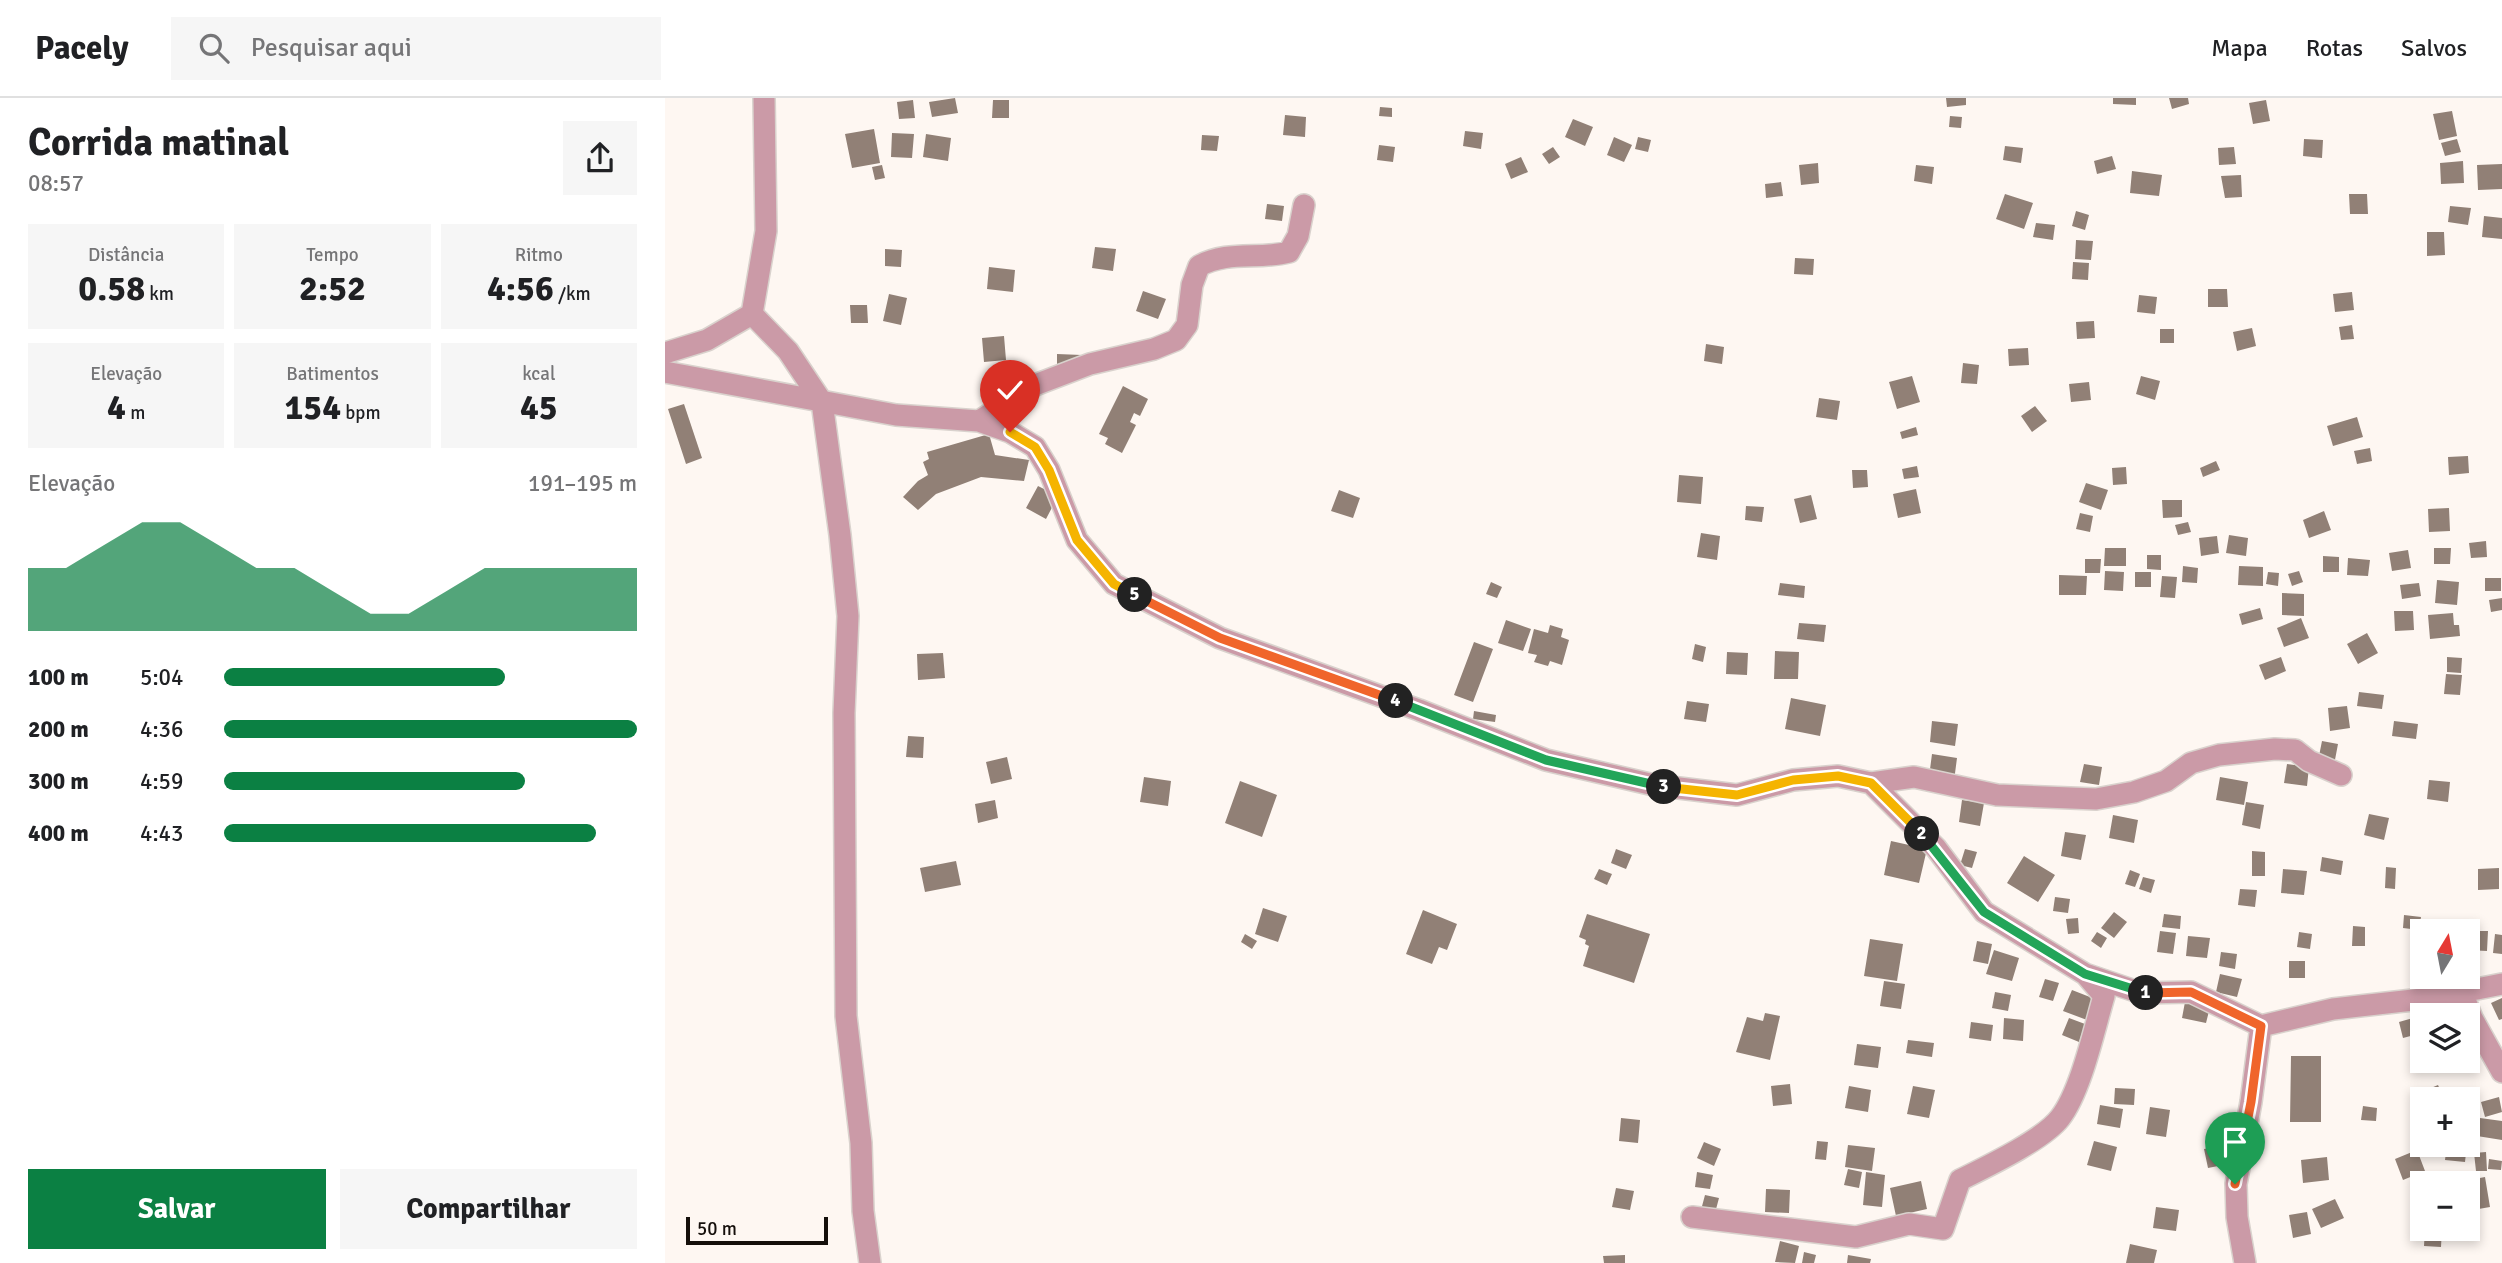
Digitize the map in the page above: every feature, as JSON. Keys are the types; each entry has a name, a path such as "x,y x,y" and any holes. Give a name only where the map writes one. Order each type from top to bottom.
{"street":[{"path":"752,314 765,230 764,98"},
{"path":"979,421 1035,385 1118,355 1154,349 1176,340 1187,325 1192,285 1199,266 1230,256 1276,256 1289,251 1298,236 1304,205"},
{"path":"665,354 707,340 752,314"},
{"path":"752,314 788,351 823,401 848,616 844,713 846,1016 861,1143 863,1211 870,1263"},
{"path":"665,372 896,415 979,421 1010,432 1035,447 1049,470 1077,540 1114,584 1220,638 1419,710 1546,760 1654,785 1737,795 1793,780 1838,776 1871,783 1914,777 1997,794 2096,799 2134,792 2166,781 2191,763 2219,755 2275,749 2295,750 2309,761 2341,775"},
{"path":"1871,783 1936,848 1984,912 2085,974 2141,993 2191,992 2261,1026 2333,1009 2431,998 2502,984"},
{"path":"1692,1217 1856,1237 1909,1224 1943,1229 1960,1180 2038,1135 2059,1119 2073,1096 2104,996 2085,974"},
{"path":"2462,992 2472,1018 2502,1072"},
{"path":"2245,1263 2237,1217 2235,1184 2251,1102 2261,1026"}],"building":[{"path":"955,98 958,113 932,117 929,102"},
{"path":"1946,98 1966,98 1966,105 1947,107"},
{"path":"2113,98 2136,98 2136,105 2113,104"},
{"path":"2169,98 2188,98 2189,104 2172,109"},
{"path":"913,100 915,118 899,119 897,102"},
{"path":"993,100 1009,100 1009,118 992,118"},
{"path":"2266,100 2270,121 2253,124 2249,103"},
{"path":"1380,107 1392,108 1392,117 1379,116"},
{"path":"2452,111 2457,136 2439,140 2433,114"},
{"path":"1285,115 1306,117 1305,137 1283,135"},
{"path":"1950,116 1962,117 1961,128 1949,127"},
{"path":"1573,119 1593,127 1585,146 1565,137"},
{"path":"874,129 880,163 852,168 845,134"},
{"path":"1465,131 1483,133 1481,149 1463,146"},
{"path":"892,133 914,134 912,158 891,157"},
{"path":"926,134 951,138 948,161 923,157"},
{"path":"1202,135 1219,136 1217,151 1201,150"},
{"path":"1614,137 1632,145 1624,162 1607,155"},
{"path":"1638,137 1651,140 1648,152 1635,149"},
{"path":"2304,139 2323,140 2322,158 2303,156"},
{"path":"2457,139 2461,152 2445,156 2441,143"},
{"path":"1379,145 1395,147 1393,162 1377,160"},
{"path":"2005,146 2023,148 2021,163 2003,160"},
{"path":"1553,147 1560,157 1549,164 1542,154"},
{"path":"2234,147 2236,164 2219,165 2218,148"},
{"path":"2112,156 2116,169 2097,174 2094,161"},
{"path":"1521,157 1528,172 1511,179 1505,164"},
{"path":"2463,161 2464,183 2441,184 2440,163"},
{"path":"1818,163 1819,183 1801,185 1799,165"},
{"path":"2502,164 2502,189 2478,190 2477,165"},
{"path":"882,165 885,178 875,180 872,167"},
{"path":"1916,165 1934,167 1932,184 1914,181"},
{"path":"2132,171 2162,175 2159,196 2130,193"},
{"path":"2241,175 2242,197 2225,198 2221,176"},
{"path":"1781,182 1783,196 1766,198 1765,184"},
{"path":"2005,194 2033,203 2024,229 1996,219"},
{"path":"2349,194 2367,194 2368,214 2350,214"},
{"path":"1267,204 1284,206 1282,221 1265,219"},
{"path":"2450,206 2471,208 2468,225 2448,222"},
{"path":"2076,211 2089,215 2085,230 2072,226"},
{"path":"2484,216 2502,218 2502,239 2482,237"},
{"path":"2036,223 2055,225 2053,240 2033,237"},
{"path":"2427,232 2444,232 2445,255 2427,256"},
{"path":"2076,240 2093,241 2091,260 2075,259"},
{"path":"1095,247 1116,249 1113,271 1092,268"},
{"path":"885,249 902,250 901,267 885,266"},
{"path":"1795,258 1814,259 1813,275 1794,274"},
{"path":"2073,262 2089,263 2088,280 2072,279"},
{"path":"989,267 1015,270 1013,292 987,289"},
{"path":"2208,289 2227,289 2228,307 2208,307"},
{"path":"1143,291 1166,299 1158,319 1136,311"},
{"path":"2352,292 2354,310 2335,312 2333,294"},
{"path":"889,294 907,298 901,325 883,321"},
{"path":"2139,295 2157,297 2155,314 2137,312"},
{"path":"850,305 867,305 868,323 851,323"},
{"path":"2094,321 2095,338 2077,339 2076,322"},
{"path":"2352,325 2354,339 2341,340 2339,327"},
{"path":"2252,328 2256,346 2237,351 2233,332"},
{"path":"2160,329 2174,329 2174,343 2160,343"},
{"path":"1004,336 1006,360 984,362 982,338"},
{"path":"1706,344 1724,347 1722,364 1704,361"},
{"path":"2028,348 2029,365 2009,366 2008,349"},
{"path":"1057,354 1082,355 1081,367 1057,367"},
{"path":"1963,363 1979,365 1977,384 1961,383"},
{"path":"1912,376 1920,402 1897,409 1889,382"},
{"path":"2141,376 2160,381 2155,400 2136,394"},
{"path":"2089,382 2091,400 2071,402 2069,384"},
{"path":"1123,386 1148,399 1140,416 1134,413 1130,422 1136,425 1122,453 1105,444 1108,438 1099,434"},
{"path":"1819,398 1840,401 1837,420 1816,417"},
{"path":"684,404 702,458 686,464 668,409"},
{"path":"2035,406 2047,421 2032,432 2021,416"},
{"path":"2357,417 2363,437 2333,446 2327,426"},
{"path":"1916,427 1918,435 1902,439 1900,432"},
{"path":"989,434 995,455 1029,460 1024,481 981,477 936,494 918,510 903,497 918,481 928,475 923,462 929,459 927,452"},
{"path":"2370,448 2372,461 2357,464 2354,451"},
{"path":"2468,456 2469,473 2449,475 2448,457"},
{"path":"2216,461 2220,470 2203,477 2200,468"},
{"path":"1917,466 1919,477 1904,479 1902,469"},
{"path":"2126,467 2127,484 2113,485 2112,468"},
{"path":"1852,470 1867,470 1868,487 1853,488"},
{"path":"1679,475 1703,477 1701,504 1677,502"},
{"path":"2086,483 2108,490 2101,510 2079,502"},
{"path":"1038,486 1058,496 1046,519 1026,508"},
{"path":"1916,489 1921,513 1898,518 1893,494"},
{"path":"1339,490 1360,498 1353,518 1331,511"},
{"path":"1811,495 1817,519 1800,523 1794,499"},
{"path":"2162,500 2182,500 2182,517 2163,518"},
{"path":"1746,506 1764,507 1762,522 1745,520"},
{"path":"2449,508 2450,531 2429,532 2428,509"},
{"path":"2324,511 2331,530 2309,538 2303,520"},
{"path":"2080,513 2093,516 2090,532 2076,529"},
{"path":"2188,522 2191,532 2178,535 2175,525"},
{"path":"1701,533 1720,536 1717,560 1697,557"},
{"path":"2229,535 2248,538 2246,556 2226,553"},
{"path":"2217,536 2219,553 2201,556 2199,538"},
{"path":"2486,541 2487,557 2471,558 2469,543"},
{"path":"2105,548 2126,548 2126,566 2104,566"},
{"path":"2434,548 2451,548 2450,564 2434,564"},
{"path":"2408,550 2411,568 2392,571 2389,553"},
{"path":"2147,555 2161,555 2161,570 2147,569"},
{"path":"2323,556 2339,557 2339,572 2323,572"},
{"path":"2348,558 2370,560 2368,576 2347,575"},
{"path":"2085,559 2101,559 2100,573 2085,573"},
{"path":"2183,566 2198,568 2197,583 2182,582"},
{"path":"2239,566 2263,567 2263,586 2238,585"},
{"path":"2105,571 2124,572 2123,591 2104,590"},
{"path":"2299,571 2303,582 2292,586 2288,574"},
{"path":"2135,572 2151,572 2151,587 2135,587"},
{"path":"2268,572 2279,573 2278,586 2266,584"},
{"path":"2059,575 2087,576 2086,595 2059,595"},
{"path":"2162,576 2177,577 2175,598 2160,597"},
{"path":"2485,578 2501,578 2501,591 2485,591"},
{"path":"2437,580 2459,582 2457,605 2435,603"},
{"path":"1491,582 1502,587 1497,598 1486,594"},
{"path":"1780,583 1805,586 1804,598 1778,595"},
{"path":"2419,583 2421,596 2402,599 2400,585"},
{"path":"2282,593 2304,594 2304,616 2282,615"},
{"path":"2502,598 2502,610 2491,612 2489,600"},
{"path":"2260,608 2263,619 2242,625 2239,614"},
{"path":"2394,611 2413,611 2414,630 2395,631"},
{"path":"2453,613 2454,625 2459,625 2460,636 2430,639 2428,615"},
{"path":"2301,618 2309,638 2284,647 2277,628"},
{"path":"1506,620 1531,629 1523,651 1498,643"},
{"path":"1799,623 1826,625 1824,642 1797,639"},
{"path":"1550,625 1563,629 1561,637 1569,640 1562,665 1550,661 1548,666 1534,662 1537,655 1528,653 1534,629 1548,633"},
{"path":"2367,633 2378,653 2358,664 2347,644"},
{"path":"1474,642 1493,649 1473,702 1454,695"},
{"path":"1695,644 1706,647 1703,662 1692,659"},
{"path":"1775,651 1799,652 1798,679 1774,679"},
{"path":"1727,652 1748,653 1747,675 1726,674"},
{"path":"943,653 945,678 918,680 917,654"},
{"path":"2281,657 2286,671 2265,680 2259,665"},
{"path":"2447,657 2462,658 2461,673 2447,672"},
{"path":"2446,674 2462,675 2460,695 2444,694"},
{"path":"2359,692 2384,695 2382,709 2357,706"},
{"path":"1791,698 1826,705 1820,736 1785,729"},
{"path":"1687,701 1709,704 1706,722 1684,719"},
{"path":"2347,706 2350,728 2330,731 2328,708"},
{"path":"1474,711 1496,715 1495,722 1473,719"},
{"path":"1932,721 1958,724 1955,746 1930,742"},
{"path":"2394,721 2418,724 2416,739 2392,736"},
{"path":"908,736 924,737 923,758 906,757"},
{"path":"2322,741 2338,744 2334,765 2318,761"},
{"path":"1932,754 1957,758 1954,781 1929,777"},
{"path":"1007,757 1012,779 991,784 986,762"},
{"path":"2084,764 2102,767 2099,785 2080,782"},
{"path":"2287,764 2309,767 2307,786 2284,783"},
{"path":"1144,777 1171,781 1168,806 1140,802"},
{"path":"2220,777 2248,782 2244,805 2216,800"},
{"path":"2429,780 2450,782 2448,802 2427,799"},
{"path":"1240,781 1277,795 1262,837 1225,823"},
{"path":"995,800 998,818 978,823 975,804"},
{"path":"1962,800 1984,803 1980,826 1959,822"},
{"path":"2246,802 2264,805 2260,829 2242,825"},
{"path":"2369,814 2389,818 2384,840 2364,835"},
{"path":"2113,815 2138,820 2134,843 2109,838"},
{"path":"2065,832 2086,835 2081,860 2061,856"},
{"path":"1891,841 1927,849 1919,883 1884,875"},
{"path":"1616,849 1632,855 1626,869 1611,863"},
{"path":"1965,849 1977,852 1972,868 1960,865"},
{"path":"2252,851 2265,852 2265,876 2252,876"},
{"path":"2024,856 2055,875 2038,902 2007,883"},
{"path":"2322,857 2343,861 2341,875 2320,871"},
{"path":"956,861 961,885 925,892 920,868"},
{"path":"2386,867 2396,868 2395,889 2385,888"},
{"path":"2499,868 2499,889 2478,890 2478,869"},
{"path":"1599,869 1612,874 1607,885 1594,879"},
{"path":"2283,869 2307,871 2304,895 2281,893"},
{"path":"2130,870 2140,874 2135,887 2125,884"},
{"path":"2143,877 2155,880 2151,893 2139,889"},
{"path":"2240,889 2257,890 2255,907 2238,905"},
{"path":"2055,897 2070,899 2068,913 2053,911"},
{"path":"1263,908 1287,916 1278,942 1255,934"},
{"path":"1423,910 1457,924 1447,950 1439,947 1432,964 1406,954"},
{"path":"2114,912 2127,922 2114,938 2101,928"},
{"path":"1587,914 1650,934 1634,983 1583,966 1589,946 1585,944 1586,940 1579,937"},
{"path":"2164,914 2181,916 2180,929 2162,927"},
{"path":"2404,915 2421,917 2410,919 2410,929 2403,928"},
{"path":"2078,918 2079,933 2068,934 2066,919"},
{"path":"2353,926 2365,927 2365,946 2352,946"},
{"path":"2160,931 2176,933 2173,954 2157,952"},
{"path":"2480,931 2488,931 2487,951 2480,951"},
{"path":"2097,932 2107,938 2101,948 2091,941"},
{"path":"2299,932 2312,934 2310,949 2297,947"},
{"path":"1245,934 1257,941 1252,949 1241,942"},
{"path":"2495,934 2502,935 2502,954 2493,953"},
{"path":"2188,936 2210,938 2207,958 2186,956"},
{"path":"1870,939 1903,944 1897,981 1864,976"},
{"path":"1977,941 1992,944 1988,964 1973,961"},
{"path":"1994,950 2019,958 2012,981 1986,974"},
{"path":"2221,952 2237,954 2235,969 2219,966"},
{"path":"2289,961 2305,961 2305,978 2289,978"},
{"path":"2220,974 2242,979 2237,997 2216,992"},
{"path":"2045,979 2059,983 2053,1001 2039,997"},
{"path":"1884,981 1905,984 1901,1009 1880,1006"},
{"path":"2072,990 2095,999 2087,1020 2063,1011"},
{"path":"1995,992 2011,995 2008,1011 1992,1008"},
{"path":"2502,998 2502,1019 2499,1020 2491,1003"},
{"path":"2185,1002 2210,1007 2206,1023 2182,1018"},
{"path":"1765,1013 1780,1016 1770,1060 1736,1052 1747,1017 1763,1021"},
{"path":"2004,1018 2024,1020 2023,1041 2003,1039"},
{"path":"2069,1018 2085,1024 2079,1042 2062,1035"},
{"path":"2410,1019 2410,1036 2403,1038 2399,1022"},
{"path":"1971,1022 1993,1025 1991,1041 1969,1038"},
{"path":"1908,1040 1934,1043 1932,1057 1906,1053"},
{"path":"1857,1044 1881,1047 1878,1068 1854,1065"},
{"path":"2291,1056 2321,1056 2321,1122 2290,1122"},
{"path":"1790,1084 1792,1104 1773,1106 1771,1086"},
{"path":"1849,1086 1871,1090 1868,1112 1845,1108"},
{"path":"1913,1086 1935,1090 1929,1118 1907,1114"},
{"path":"2115,1088 2135,1089 2134,1105 2114,1104"},
{"path":"2499,1097 2502,1112 2485,1117 2481,1102"},
{"path":"2100,1105 2123,1109 2120,1128 2097,1124"},
{"path":"2363,1106 2377,1108 2376,1121 2361,1120"},
{"path":"2150,1107 2170,1110 2166,1137 2146,1134"},
{"path":"1621,1118 1640,1120 1638,1143 1619,1141"},
{"path":"2480,1118 2502,1121 2502,1140 2480,1136"},
{"path":"1817,1141 1828,1142 1826,1160 1815,1159"},
{"path":"2094,1141 2117,1147 2111,1171 2087,1165"},
{"path":"1704,1142 1721,1149 1714,1166 1697,1158"},
{"path":"1848,1145 1875,1148 1872,1171 1845,1167"},
{"path":"2219,1146 2223,1165 2208,1168 2204,1149"},
{"path":"2480,1152 2486,1152 2487,1171 2476,1171 2474,1157 2480,1157"},
{"path":"2410,1153 2410,1157 2420,1157 2425,1171 2410,1171 2410,1177 2403,1180 2395,1159"},
{"path":"2327,1157 2329,1180 2303,1183 2301,1160"},
{"path":"2445,1157 2466,1157 2465,1162 2445,1160"},
{"path":"2489,1159 2502,1161 2501,1170 2488,1169"},
{"path":"1848,1169 1862,1172 1859,1188 1844,1185"},
{"path":"1697,1172 1713,1175 1710,1189 1695,1187"},
{"path":"1866,1172 1885,1175 1882,1207 1863,1205"},
{"path":"2485,1177 2490,1207 2480,1209 2480,1178"},
{"path":"1921,1181 1927,1209 1896,1216 1890,1188"},
{"path":"1616,1188 1634,1191 1630,1210 1612,1207"},
{"path":"1766,1189 1790,1190 1789,1213 1765,1212"},
{"path":"1705,1195 1719,1198 1715,1213 1701,1210"},
{"path":"2335,1199 2344,1218 2321,1228 2312,1209"},
{"path":"2156,1207 2179,1210 2176,1231 2153,1228"},
{"path":"2307,1212 2311,1234 2293,1238 2289,1215"},
{"path":"1780,1241 1799,1246 1795,1263 1775,1262"},
{"path":"2424,1241 2441,1241 2441,1247 2424,1246"},
{"path":"2130,1244 2157,1250 2154,1263 2126,1263"},
{"path":"1804,1252 1816,1255 1814,1263 1802,1263"},
{"path":"1625,1255 1625,1263 1604,1263 1603,1256"},
{"path":"1848,1255 1871,1259 1870,1263 1847,1263"}],"route":[{"path":"1010,432 1035,447 1049,470 1077,540 1114,584 1220,638 1419,710 1546,760 1654,785 1737,795 1793,780 1838,776 1871,783 1936,848 1984,912 2042,950 2085,974 2141,993 2191,992 2261,1026 2251,1102 2235,1184"}]}
